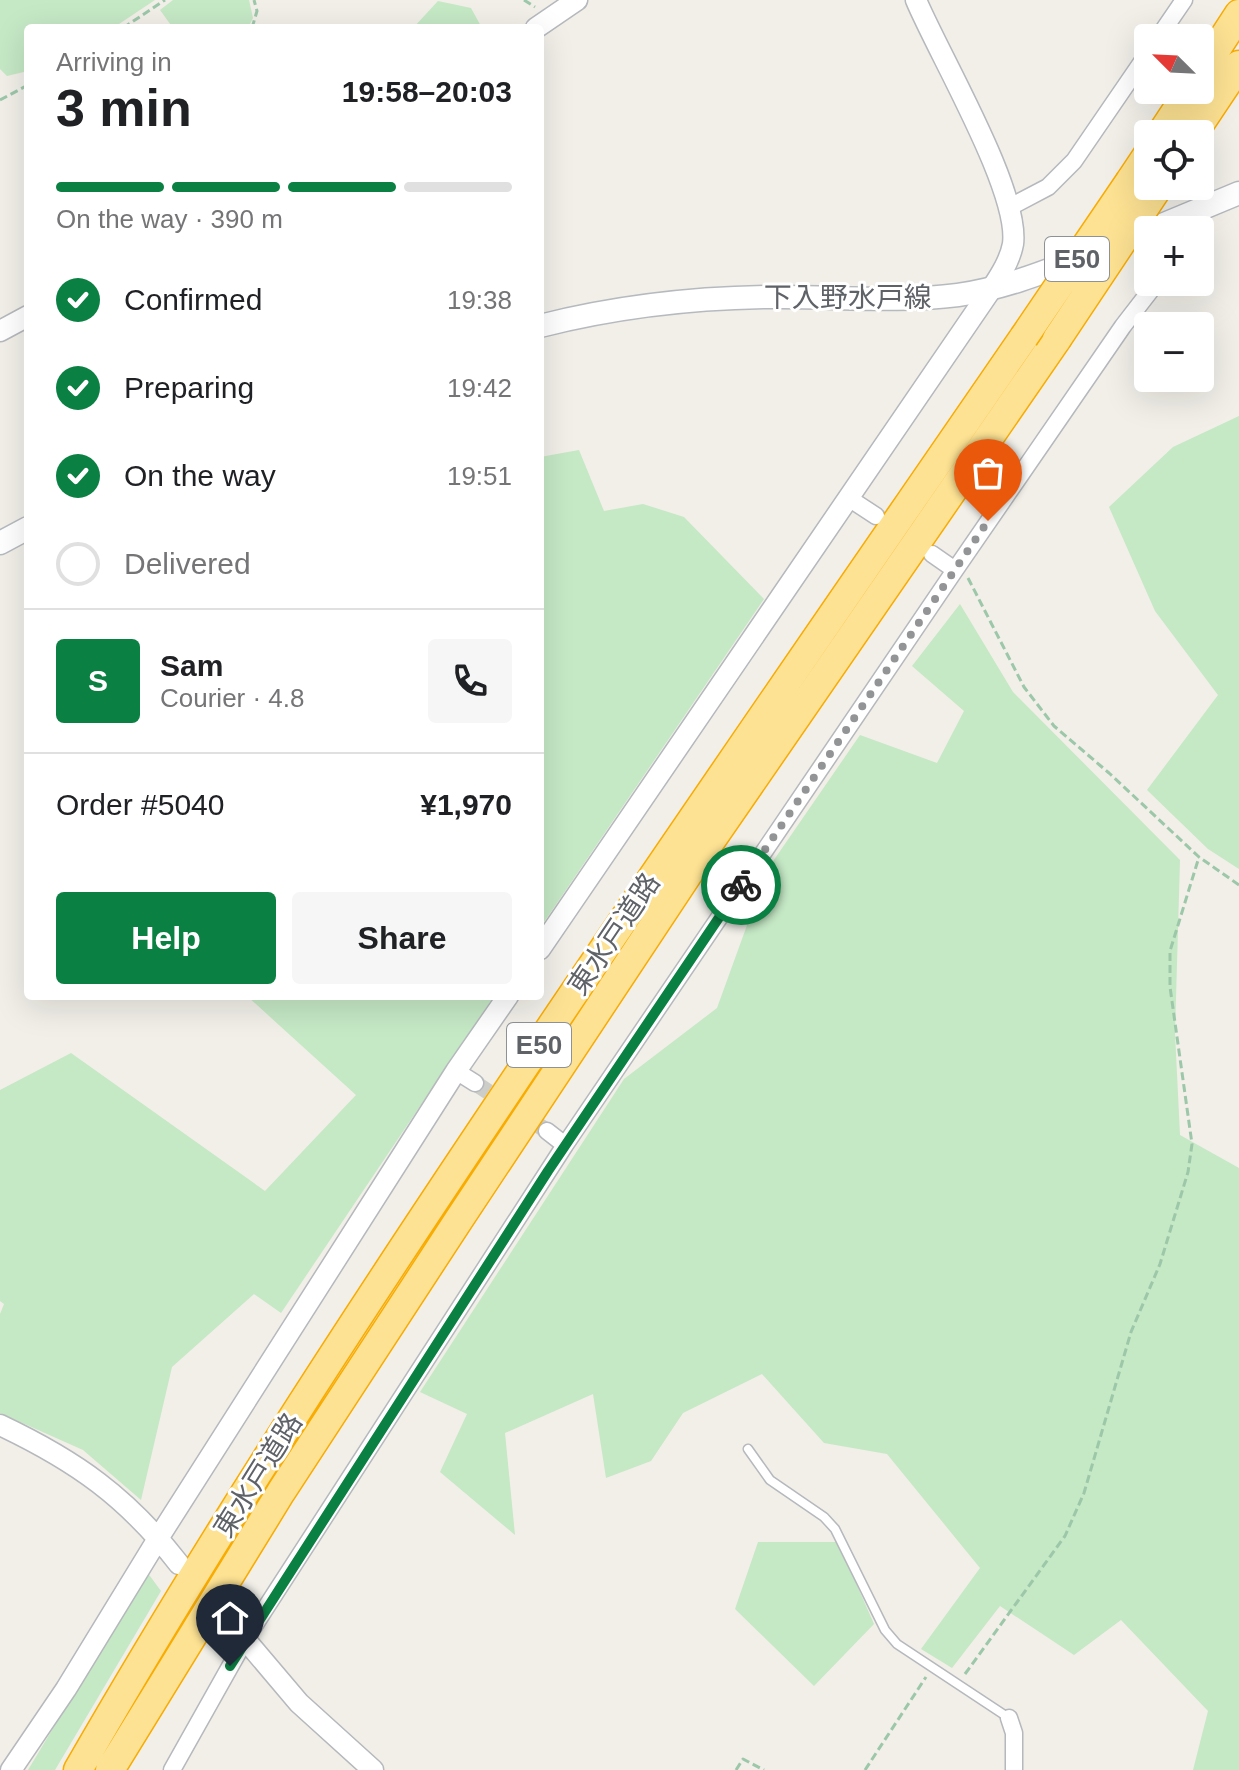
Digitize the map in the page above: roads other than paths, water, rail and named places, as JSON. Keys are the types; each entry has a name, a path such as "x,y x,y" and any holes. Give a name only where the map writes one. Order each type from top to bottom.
{"highway":[{"path":"1214,52 1239,14"},
{"path":"1202,120 1239,65"},
{"name":"東水戸道路","path":"78,1770 255,1477 431,1204 661,863 1134,175"},
{"name":"東水戸道路","path":"110,1770 281,1492 466,1207 701,855 1150,200"}],"main road":[{"name":"下入野水戸線","path":"1197,216 1239,193"},
{"name":"下入野水戸線","path":"544,325 608,311 701,301 772,297 896,299 956,295 1035,276 1134,236"},
{"path":"0,543 24,530"}],"street":[{"path":"542,24 577,0"},
{"path":"544,943 1004,270 1013,244 1010,207 916,0"},
{"path":"1168,24 1184,0"},
{"path":"1010,207 1048,187 1074,161 1134,73"},
{"path":"172,1770 245,1640 565,1145 955,570 1146,296"},
{"path":"0,331 24,318"},
{"path":"850,499 876,516"},
{"path":"932,554 955,570"},
{"path":"11,1770 66,1689 159,1537 456,1071 505,1000"},
{"path":"456,1071 475,1083"},
{"path":"547,1131 565,1145"},
{"path":"0,1425 48,1448 92,1475 137,1514 179,1564"},
{"path":"227,1618 314,1719 373,1770"},
{"path":"1009,1718 1014,1733 1014,1770"}],"lane":[{"path":"748,1449 770,1480 824,1517 835,1529 885,1630 897,1644 1009,1718"}],"tunnel":[{"path":"475,1083 547,1131"}]}
